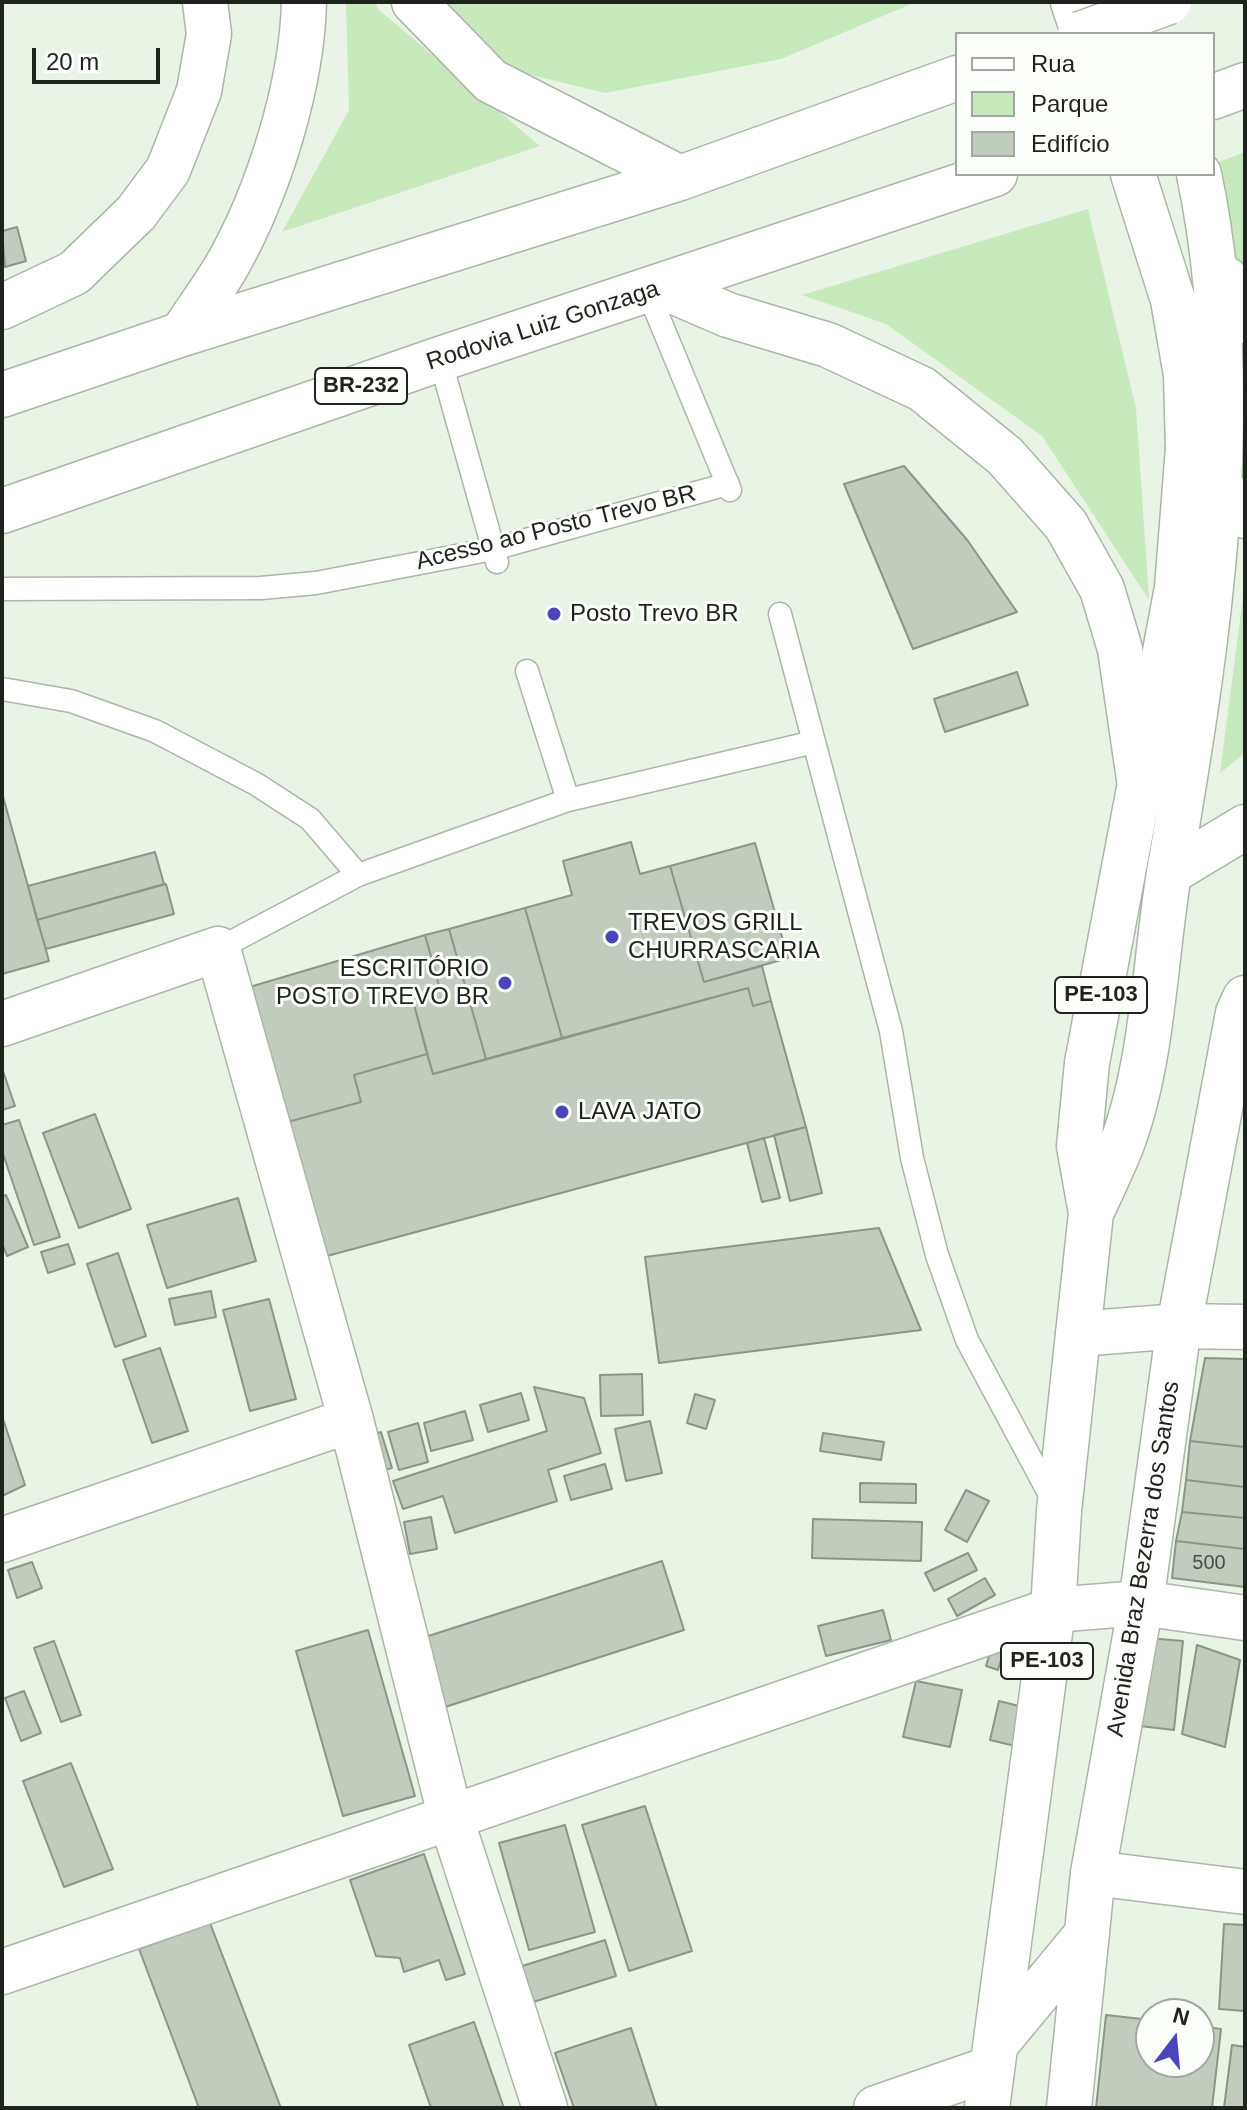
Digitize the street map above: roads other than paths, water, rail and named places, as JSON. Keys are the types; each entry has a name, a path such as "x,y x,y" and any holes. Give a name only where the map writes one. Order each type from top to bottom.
{"main road":[{"path":"2,307 74,273 136,213 168,170 199,91 209,34 205,2"},
{"path":"182,334 229,260 266,180 289,103 304,2"},
{"path":"414,2 491,81 680,178"},
{"path":"1073,2 1081,32"},
{"path":"1140,2 1150,32"},
{"path":"1087,32 1169,2"},
{"path":"2,395 182,334 680,178 955,79"},
{"path":"1215,96 1245,85"},
{"name":"Rodovia Luiz Gonzaga","path":"2,511 440,359 656,290 989,176"},
{"path":"1134,176 1173,300 1186,375 1188,448 1177,588 1139,779"},
{"name":"PE-103","path":"1091,1213 1124,1140 1141,1068 1169,873 1237,508 1233,372 1226,279 1200,176"},
{"path":"1226,279 1245,321"},
{"path":"656,290 828,345 922,389 1005,456 1066,525 1102,589 1120,649 1139,779"},
{"path":"1188,448 1237,508"},
{"name":"PE-103","path":"992,2073 1053,1610 1059,1511 1091,1213 1079,1146 1087,1063 1122,891 1139,779"},
{"path":"1169,873 1245,827"},
{"path":"2,1024 218,949 351,1420 451,1819 545,2108"},
{"name":"Avenida Braz Bezerra dos Santos","path":"1069,2108 1093,1873 1141,1603 1179,1326 1243,1007"},
{"path":"1078,1334 1179,1326 1245,1327"},
{"path":"2,1540 351,1420"},
{"path":"2,1972 1053,1610 1141,1603 1245,1618"},
{"path":"1093,1873 1245,1892"},
{"path":"876,2108 992,2073 1087,1934"}],"lane":[{"name":"Acesso ao Posto Trevo BR","path":"2,589 275,587 316,583 496,556 729,487 656,290"},
{"path":"440,359 496,556"},
{"path":"780,614 891,1031 912,1158 937,1255 967,1340 1059,1511"},
{"path":"527,671 568,800"},
{"path":"2,689 71,701 155,731 256,784 310,819 358,875"},
{"path":"218,949 358,875 568,800 814,742"}],"place":[{"name":"Posto Trevo BR","path":"554,614"},
{"name":"TREVOS GRILL CHURRASCARIA","path":"612,937"},
{"name":"ESCRITÓRIO POSTO TREVO BR","path":"505,983"},
{"name":"LAVA JATO","path":"562,1112"}]}
